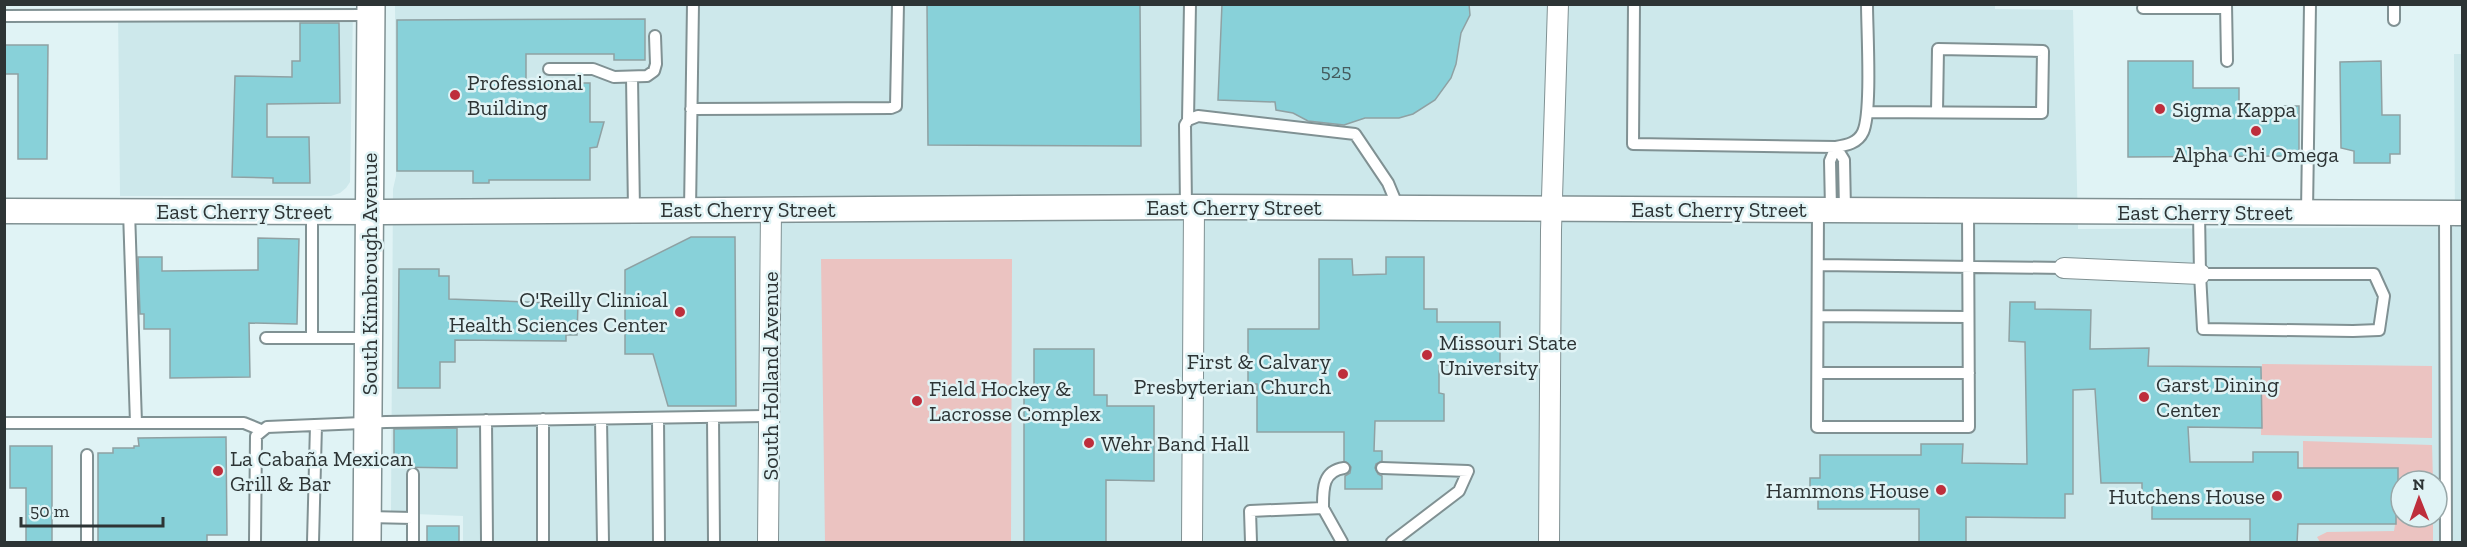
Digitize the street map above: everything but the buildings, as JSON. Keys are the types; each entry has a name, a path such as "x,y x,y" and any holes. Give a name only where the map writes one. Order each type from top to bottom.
{"main road":[{"name":"South Kimbrough Avenue","path":"367,530 371,10"}],"street":[{"path":"1549,543 1552,208 1558,4"},
{"path":"1190,207 1192,543"},
{"name":"East Cherry Street","path":"4,211 370,212 1398,207 2454,213"},
{"name":"South Holland Avenue","path":"768,543 771,209"},
{"path":"2064,268 2200,274"}],"lane":[{"path":"690,210 693,4"},
{"path":"691,109 891,108 896,106 898,4"},
{"path":"1190,4 1188,120 1184,136 1190,207"},
{"path":"1634,4 1633,144 1836,147 1850,145 1864,131 1867,112 1867,4"},
{"path":"2307,212 2310,4"},
{"path":"2394,4 2394,20"},
{"path":"2143,8 2226,6 2227,62"},
{"path":"4,16 371,10"},
{"path":"549,69 593,69 614,77 647,76 654,71 656,64 655,36"},
{"path":"1867,112 2042,113 2043,51 1938,49 1937,112"},
{"path":"632,77 634,210"},
{"path":"1188,120 1198,116 1355,134 1388,183 1398,207"},
{"path":"1836,147 1830,161 1832,210 1818,265 1817,427 1969,427 1968,210"},
{"path":"129,211 136,423"},
{"path":"312,212 312,338"},
{"path":"2199,212 2200,274 2204,329 2379,330 2384,296 2374,274 2200,274"},
{"path":"2446,543 2454,213"},
{"path":"1818,265 2064,268"},
{"path":"1818,316 1968,317"},
{"path":"266,338 369,338"},
{"path":"1818,373 1969,373"},
{"path":"255,543 256,436 267,427 486,420 769,416"},
{"path":"713,417 714,543"},
{"path":"658,418 658,543"},
{"path":"543,419 543,543"},
{"path":"601,419 603,543"},
{"path":"486,420 487,543"},
{"path":"4,423 244,423 261,430"},
{"path":"313,543 316,425"},
{"path":"87,455 87,543"},
{"path":"1342,543 1323,508 1322,486 1326,478 1337,469 1344,468"},
{"path":"1382,468 1467,471 1459,491 1392,543"},
{"path":"413,474 413,543"},
{"path":"1251,543 1250,511 1323,508"},
{"path":"367,530 413,518"}],"shaded area":[{"name":"Missouri State University","path":"1995,4 1995,9 2073,10 2078,229 2455,227 2454,54 2462,54 2462,542 463,542 463,516 391,513 393,189 396,176 395,5"},
{"path":"353,8 350,182 340,193 331,196 120,196 118,10"},
{"name":"Field Hockey & Lacrosse Complex","path":"821,259 1012,259 1011,542 825,542"},
{"path":"2262,364 2432,366 2432,438 2261,435"},
{"path":"2303,441 2432,445 2433,469 2303,468"},
{"path":"2394,529 2433,529 2433,542 2320,542 2317,537 2327,532 2394,531"}],"place":[{"name":"Professional Building","path":"455,95"},
{"name":"Sigma Kappa","path":"2160,109"},
{"name":"Alpha Chi Omega","path":"2256,131"},
{"name":"O'Reilly Clinical Health Sciences Center","path":"680,312"},
{"name":"Missouri State University","path":"1427,355"},
{"name":"First & Calvary Presbyterian Church","path":"1343,374"},
{"name":"Garst Dining Center","path":"2144,397"},
{"name":"Field Hockey & Lacrosse Complex","path":"917,401"},
{"name":"Wehr Band Hall","path":"1089,443"},
{"name":"La Cabaña Mexican Grill & Bar","path":"218,471"},
{"name":"Hammons House","path":"1941,490"},
{"name":"Hutchens House","path":"2277,496"}]}
